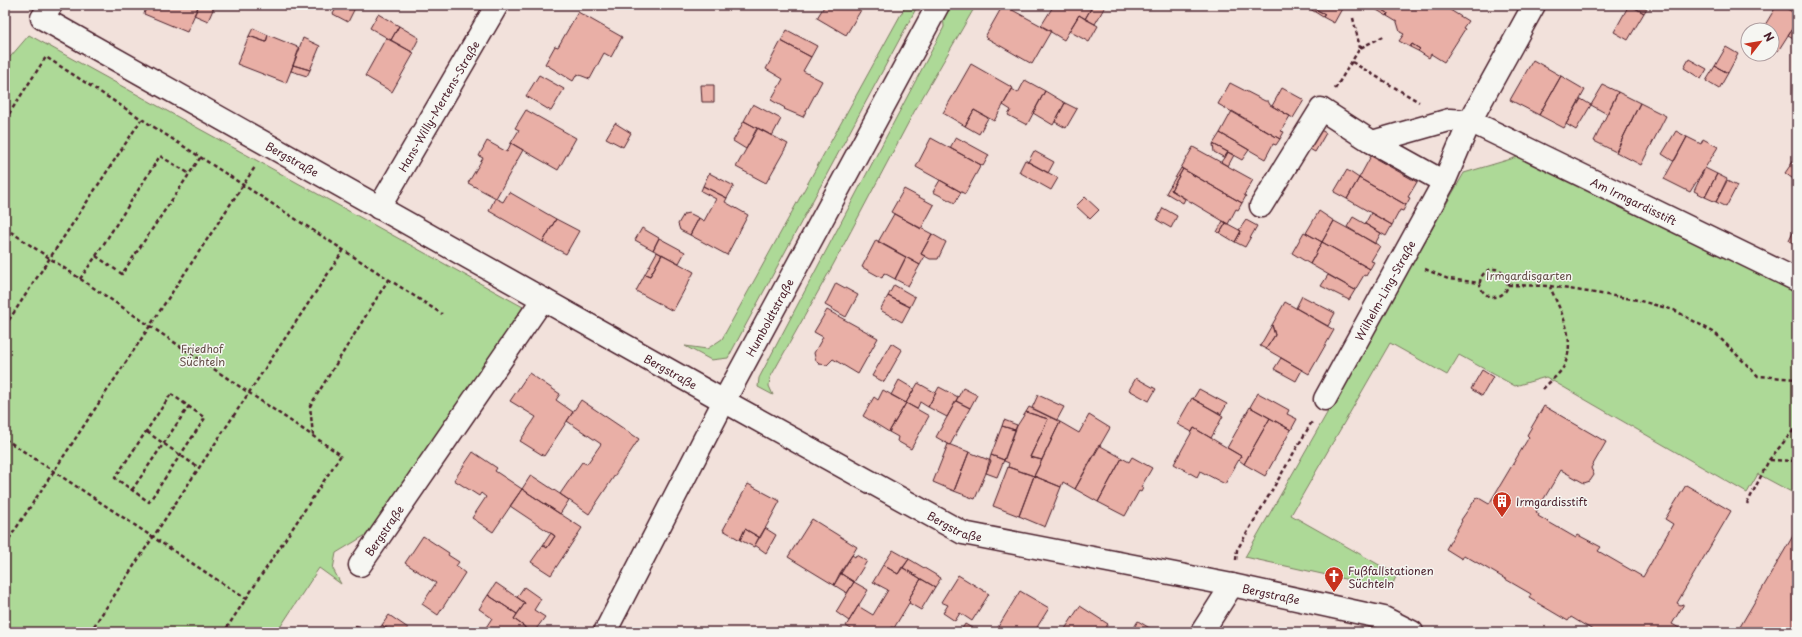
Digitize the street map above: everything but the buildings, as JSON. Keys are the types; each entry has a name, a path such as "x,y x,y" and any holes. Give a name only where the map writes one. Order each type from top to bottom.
{"street":[{"name":"Hans-Willy-Mertens-Straße","path":"379,208 497,5"},
{"name":"Humboldtstraße","path":"605,632 724,401 938,5"},
{"name":"Wilhelm-Ling-Straße","path":"1326,399 1444,182 1460,121 1534,5"},
{"name":"Bergstraße","path":"46,11 269,146 724,401 964,533 1232,585 1384,618 1412,632"},
{"path":"1261,206 1321,110 1372,142 1444,182"},
{"path":"1372,142 1460,121"},
{"name":"Am Irmgardisstift","path":"1460,121 1797,280"},
{"name":"Bergstraße","path":"360,565 543,299"},
{"path":"1202,632 1232,585"}],"path":[{"path":"1353,18 1360,48"},
{"path":"1321,110 1360,48 1384,36"},
{"path":"5,120 46,58 442,314"},
{"path":"1352,62 1460,121"},
{"path":"5,326 141,120"},
{"path":"5,545 269,146"},
{"path":"80,279 160,156 190,174"},
{"path":"96,256 122,274 200,158"},
{"path":"5,228 341,455 224,632"},
{"path":"90,632 343,251"},
{"path":"1401,259 1448,279 1480,282"},
{"path":"1491,269 1496,269 1504,272 1508,280 1508,285 1504,293 1495,297 1486,294 1481,287 1480,282 1483,274 1491,269"},
{"path":"313,435 310,406 388,280"},
{"path":"1508,285 1550,286 1633,299 1674,310 1715,333 1758,376 1797,379"},
{"path":"1543,389 1563,367 1569,350 1569,334 1563,315 1550,286"},
{"path":"172,394 189,406 205,418 150,502 115,478 172,394"},
{"path":"1232,585 1237,550 1326,399"},
{"path":"132,490 189,406"},
{"path":"1747,504 1769,460 1797,426"},
{"path":"147,432 199,468"},
{"path":"5,439 246,599"},
{"path":"1769,460 1797,461"}],"green space":[{"path":"906,5 918,5 728,358 711,360 685,346 707,349 722,339"},
{"path":"948,5 976,5 914,112 833,265 770,378 769,386 773,395 758,387 759,378 944,27 943,13"},
{"name":"Friedhof Süchteln","path":"29,35 523,307 374,530 336,553 333,569 341,584 319,568 277,632 5,632 5,63"},
{"name":"Irmgardisgarten","path":"1521,156 1797,293 1797,495 1758,474 1747,493 1546,377 1515,386 1459,355 1447,375 1390,343 1291,515 1397,575 1390,589 1245,557 1464,173"}],"place":[{"name":"Irmgardisstift","path":"1502,518"},
{"name":"Fußfallstationen Süchteln","path":"1334,593"}]}
